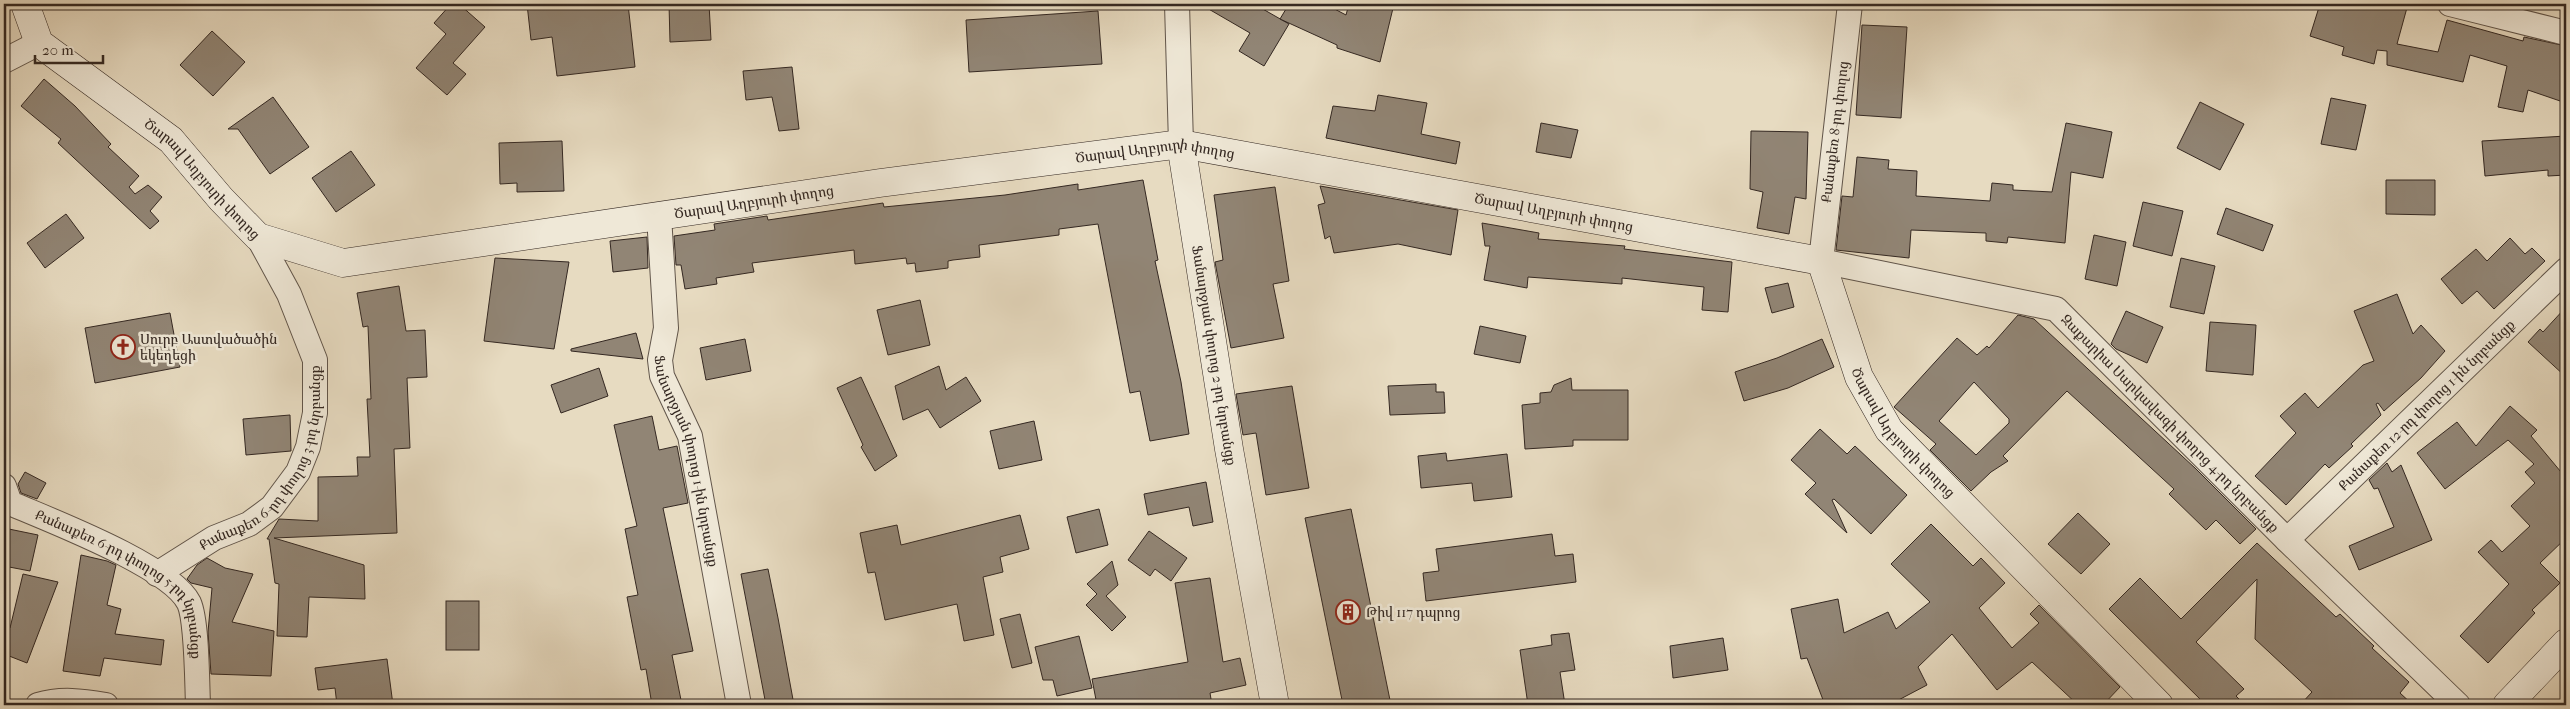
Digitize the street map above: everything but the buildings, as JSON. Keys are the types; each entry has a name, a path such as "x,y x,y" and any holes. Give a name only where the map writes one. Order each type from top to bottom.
{"street":[{"path":"4,60 39,43 25,4"},
{"name":"Ֆանարջյան փողոց 2-րդ նրբանցք","path":"1177,4 1181,144 1229,449 1275,705"},
{"name":"Քանաքեռ 8-րդ փողոց","path":"1821,261 1850,4"},
{"path":"2450,4 2566,33"},
{"name":"Ծարավ Աղբյուրի փողոց","path":"39,43 171,140 221,199 258,237 344,263 890,182 1181,144 1821,261 1859,377 1888,430 2159,705"},
{"name":"Ֆանարջյան փողոց 1-ին նրբանցք","path":"658,216 666,328 660,360 662,376 690,436 739,705"},
{"name":"Քանաքեռ 6-րդ փողոց 3-րդ նրբանցք","path":"157,574 214,538 249,524 272,507 298,472 308,447 315,413 315,360 289,294 258,237"},
{"name":"Զաքարիա Սարկավագի փողոց 4-րդ նրբանցք","path":"1821,261 2056,309 2287,540 2458,705"},
{"name":"Քանաքեռ 12-րդ փողոց 1-ին նրբանցք","path":"2287,540 2566,270"},
{"name":"Քանաքեռ 6-րդ փողոց 5-րդ նրբանցք","path":"4,486 10,503 124,552 182,593 192,612 198,705"},
{"path":"2507,705 2566,643"},
{"path":"38,705 50,701 77,700 106,705"}],"place":[{"name":"Սուրբ Աստվածածին եկեղեցի","path":"123,347"},
{"name":"Թիվ 117 դպրոց","path":"1348,612"}]}
